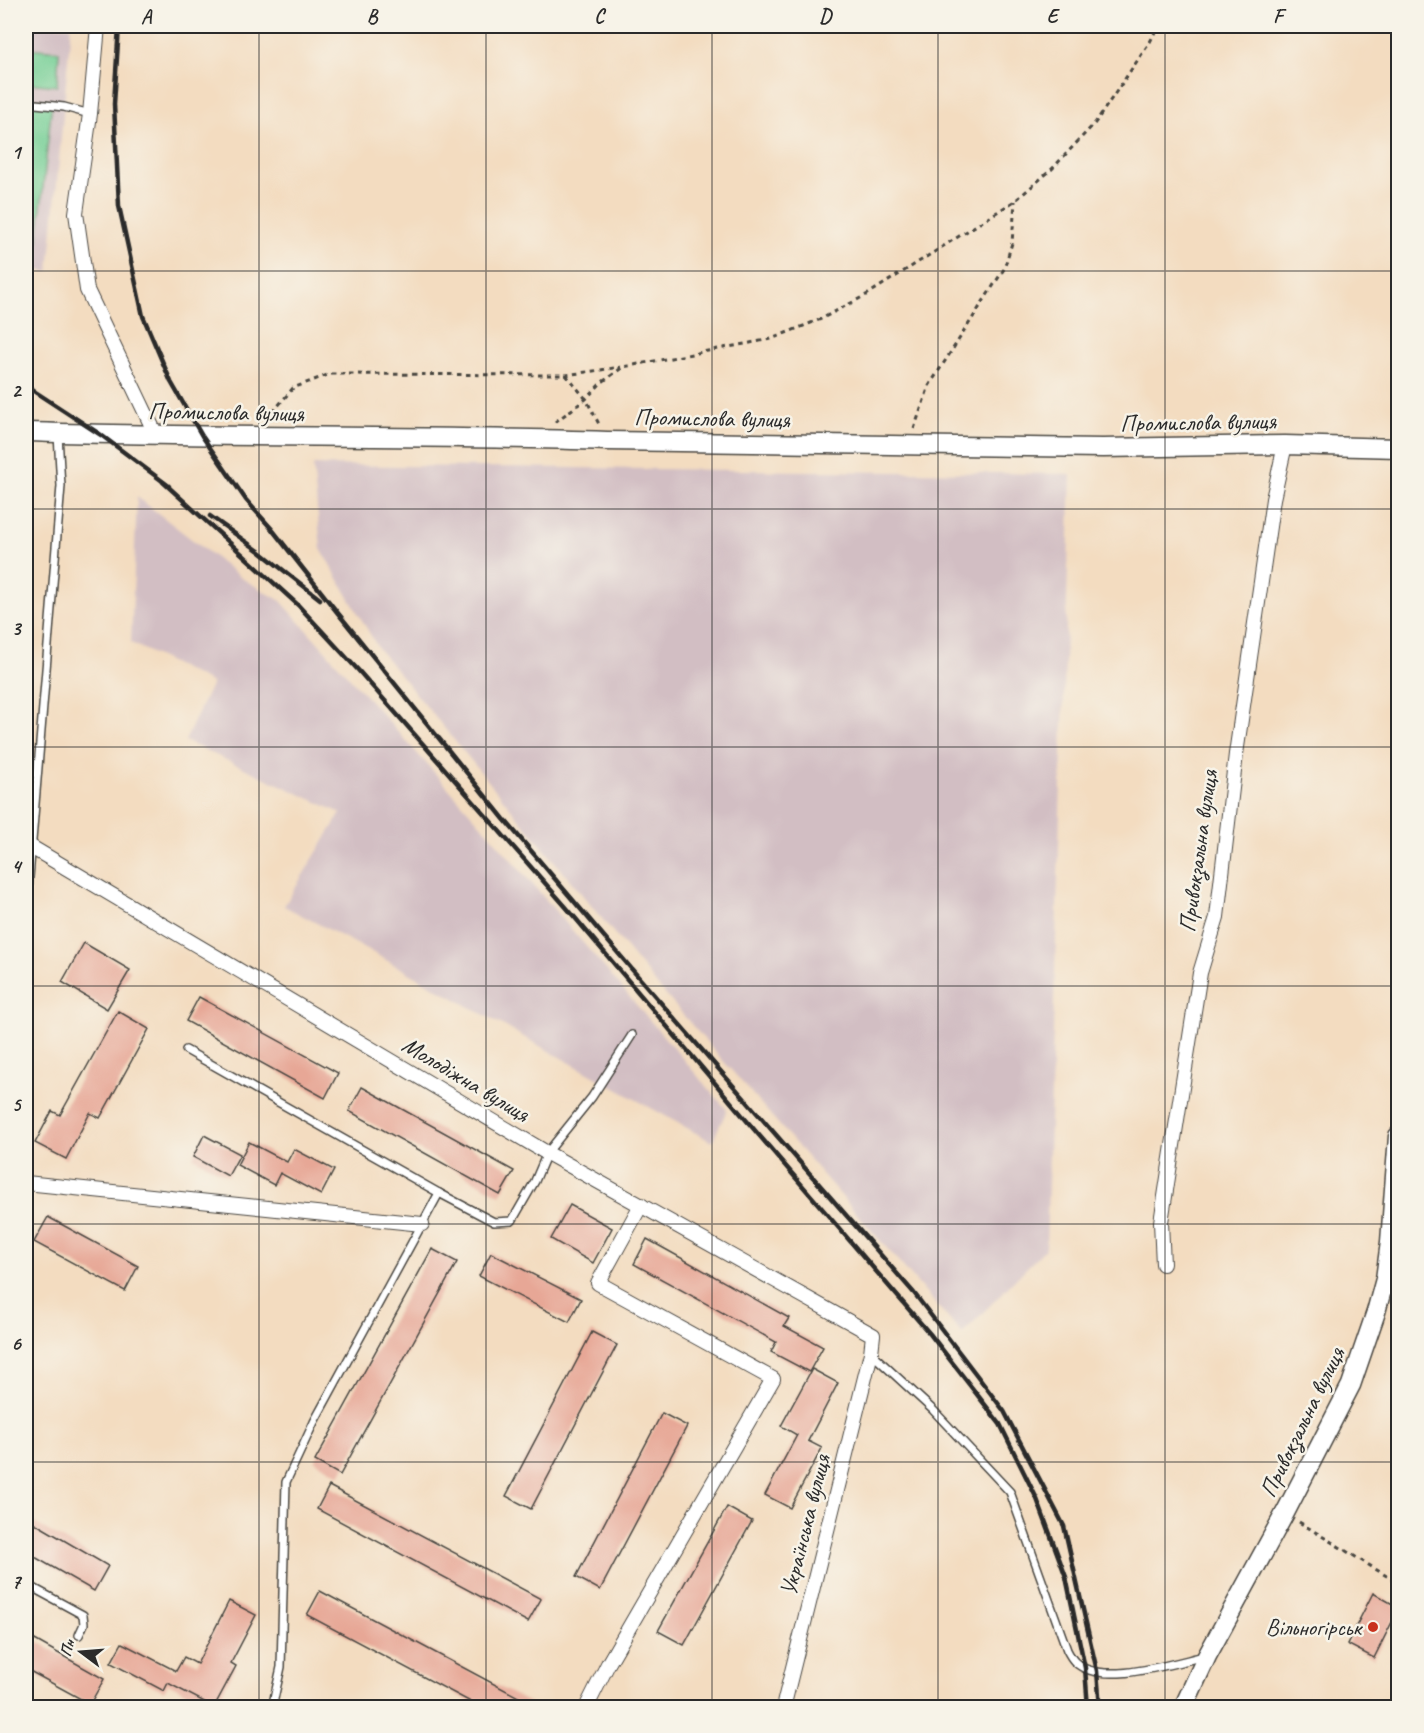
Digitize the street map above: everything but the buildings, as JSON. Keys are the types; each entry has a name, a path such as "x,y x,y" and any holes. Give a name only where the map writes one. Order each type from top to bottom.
{"street":[{"path":"98,26 90,114 76,213 87,290 156,435"},
{"name":"Промислова вулиця","path":"26,432 1103,448 1286,445 1398,448"},
{"name":"Привокзальна вулиця","path":"1163,1264 1161,1222 1200,973 1217,917 1236,754 1273,499 1286,445"},
{"name":"Молодіжна вулиця","path":"29,846 547,1153 873,1335 871,1353"},
{"name":"Привокзальна вулиця","path":"1183,1707 1207,1656 1351,1385 1385,1279 1398,1136"},
{"path":"26,1183 422,1224"},
{"path":"586,1707 608,1664 772,1379 598,1283 640,1205"},
{"name":"Українська вулиця","path":"783,1707 871,1353"}],"lane":[{"path":"26,103 64,107 90,114"},
{"path":"26,914 29,846 61,486 57,433"},
{"path":"186,1050 494,1222 512,1221 535,1181 547,1153 592,1097 632,1035"},
{"path":"272,1707 281,1667 286,1482 314,1422 439,1193"},
{"path":"871,1353 933,1410 1010,1492 1066,1650 1075,1663 1084,1668 1110,1674 1128,1673 1207,1656"},
{"path":"26,1584 83,1615 84,1624 79,1635"}],"path":[{"path":"250,436 257,431 293,388 330,374 566,375 623,367 771,339 822,319 868,294 1016,200 1052,169 1095,123 1150,42 1158,26"},
{"path":"909,445 929,386 1005,270 1012,243 1016,200"},
{"path":"534,438 586,399 601,383 623,367"},
{"path":"566,375 586,399 608,441"},
{"path":"1285,1513 1398,1583"}],"shaded area":[{"path":"26,26 71,26 49,272 26,268"},
{"path":"313,465 1071,474 1046,1248 962,1334 656,984 378,648 321,549"},
{"path":"137,497 243,579 281,601 484,828 727,1110 712,1142 368,950 284,906 341,813 185,741 212,683 131,643"}],"green space":[{"path":"26,48 59,51 57,86 26,83"},
{"path":"26,98 52,101 36,256 26,254"}],"railway":[{"path":"119,26 114,104 119,206 143,316 171,382 202,436 246,500 271,528 504,819 914,1293 1004,1411 1064,1526 1097,1671 1100,1708"},
{"path":"26,386 101,435 169,486"},
{"path":"163,482 298,605 358,670 566,907 930,1334 1000,1424 1037,1499 1066,1577 1085,1668 1088,1708"},
{"path":"210,516 320,599"},
{"path":"1391,1708 1398,1694"}],"place":[{"name":"Вільногірськ","path":"1373,1627"}]}
